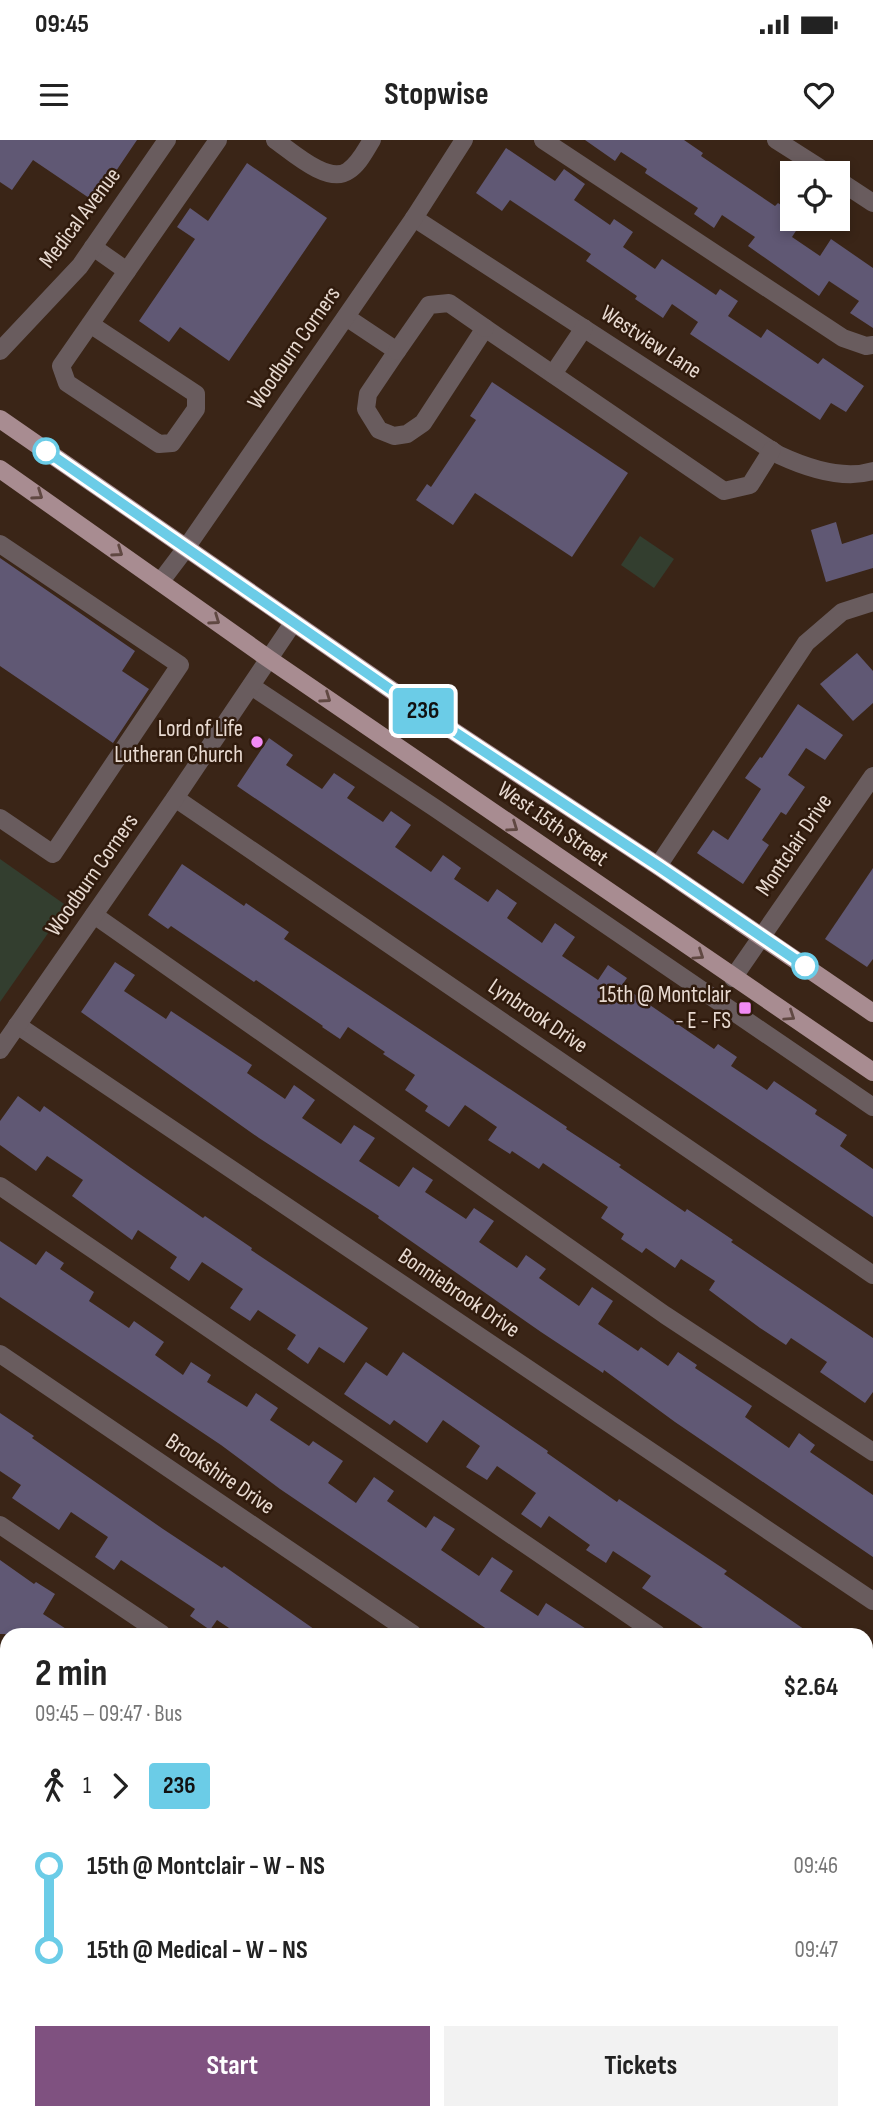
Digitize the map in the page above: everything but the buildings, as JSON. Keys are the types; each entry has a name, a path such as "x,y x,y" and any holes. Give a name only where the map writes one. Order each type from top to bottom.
{"main road":[{"name":"West 15th Street","path":"0,419 293,623 873,1013"},
{"name":"West 15th Street","path":"0,469 270,659 873,1072"}],"street":[{"name":"Medical Avenue","path":"0,351 80,266 167,140"},
{"path":"90,324 196,394 196,409 172,443 159,444 66,383 61,366 90,324 218,140"},
{"path":"275,140 316,169 333,174 346,173 351,169 372,140"},
{"name":"Woodburn Corners","path":"161,582 414,218 464,140"},
{"path":"543,140 843,338 866,346 873,345"},
{"path":"776,140 809,161"},
{"path":"850,188 873,203"},
{"name":"Westview Lane","path":"414,218 772,450 796,463 828,471 859,475 873,471"},
{"path":"93,247 127,271"},
{"path":"485,328 423,423 407,434 394,436 379,430 366,410 368,394 429,305 449,303 724,491 750,485 772,450"},
{"path":"346,317 397,351"},
{"path":"553,374 584,328"},
{"path":"0,544 180,665 53,854 0,818"},
{"path":"658,866 806,643 842,612 873,602"},
{"name":"Woodburn Corners","path":"0,1050 293,623"},
{"path":"251,686 435,808 873,1107"},
{"name":"Montclair Drive","path":"733,978 873,776"},
{"name":"Lynbrook Drive","path":"175,798 873,1275"},
{"path":"94,915 665,1315 873,1452"},
{"name":"Bonniebrook Drive","path":"17,1025 873,1601"},
{"path":"0,1185 648,1628"},
{"name":"Brookshire Drive","path":"0,1354 404,1628"},
{"path":"0,1525 153,1628"}],"green space":[{"path":"640,536 674,559 654,588 621,565"},
{"path":"0,859 67,906 0,1002"}],"bus line":[{"name":"236","path":"46,451 400,696 805,966"}],"place":[{"name":"Lord of Life Lutheran Church","path":"257,742"},
{"name":"15th @ Montclair - E - FS","path":"745,1008"}]}
